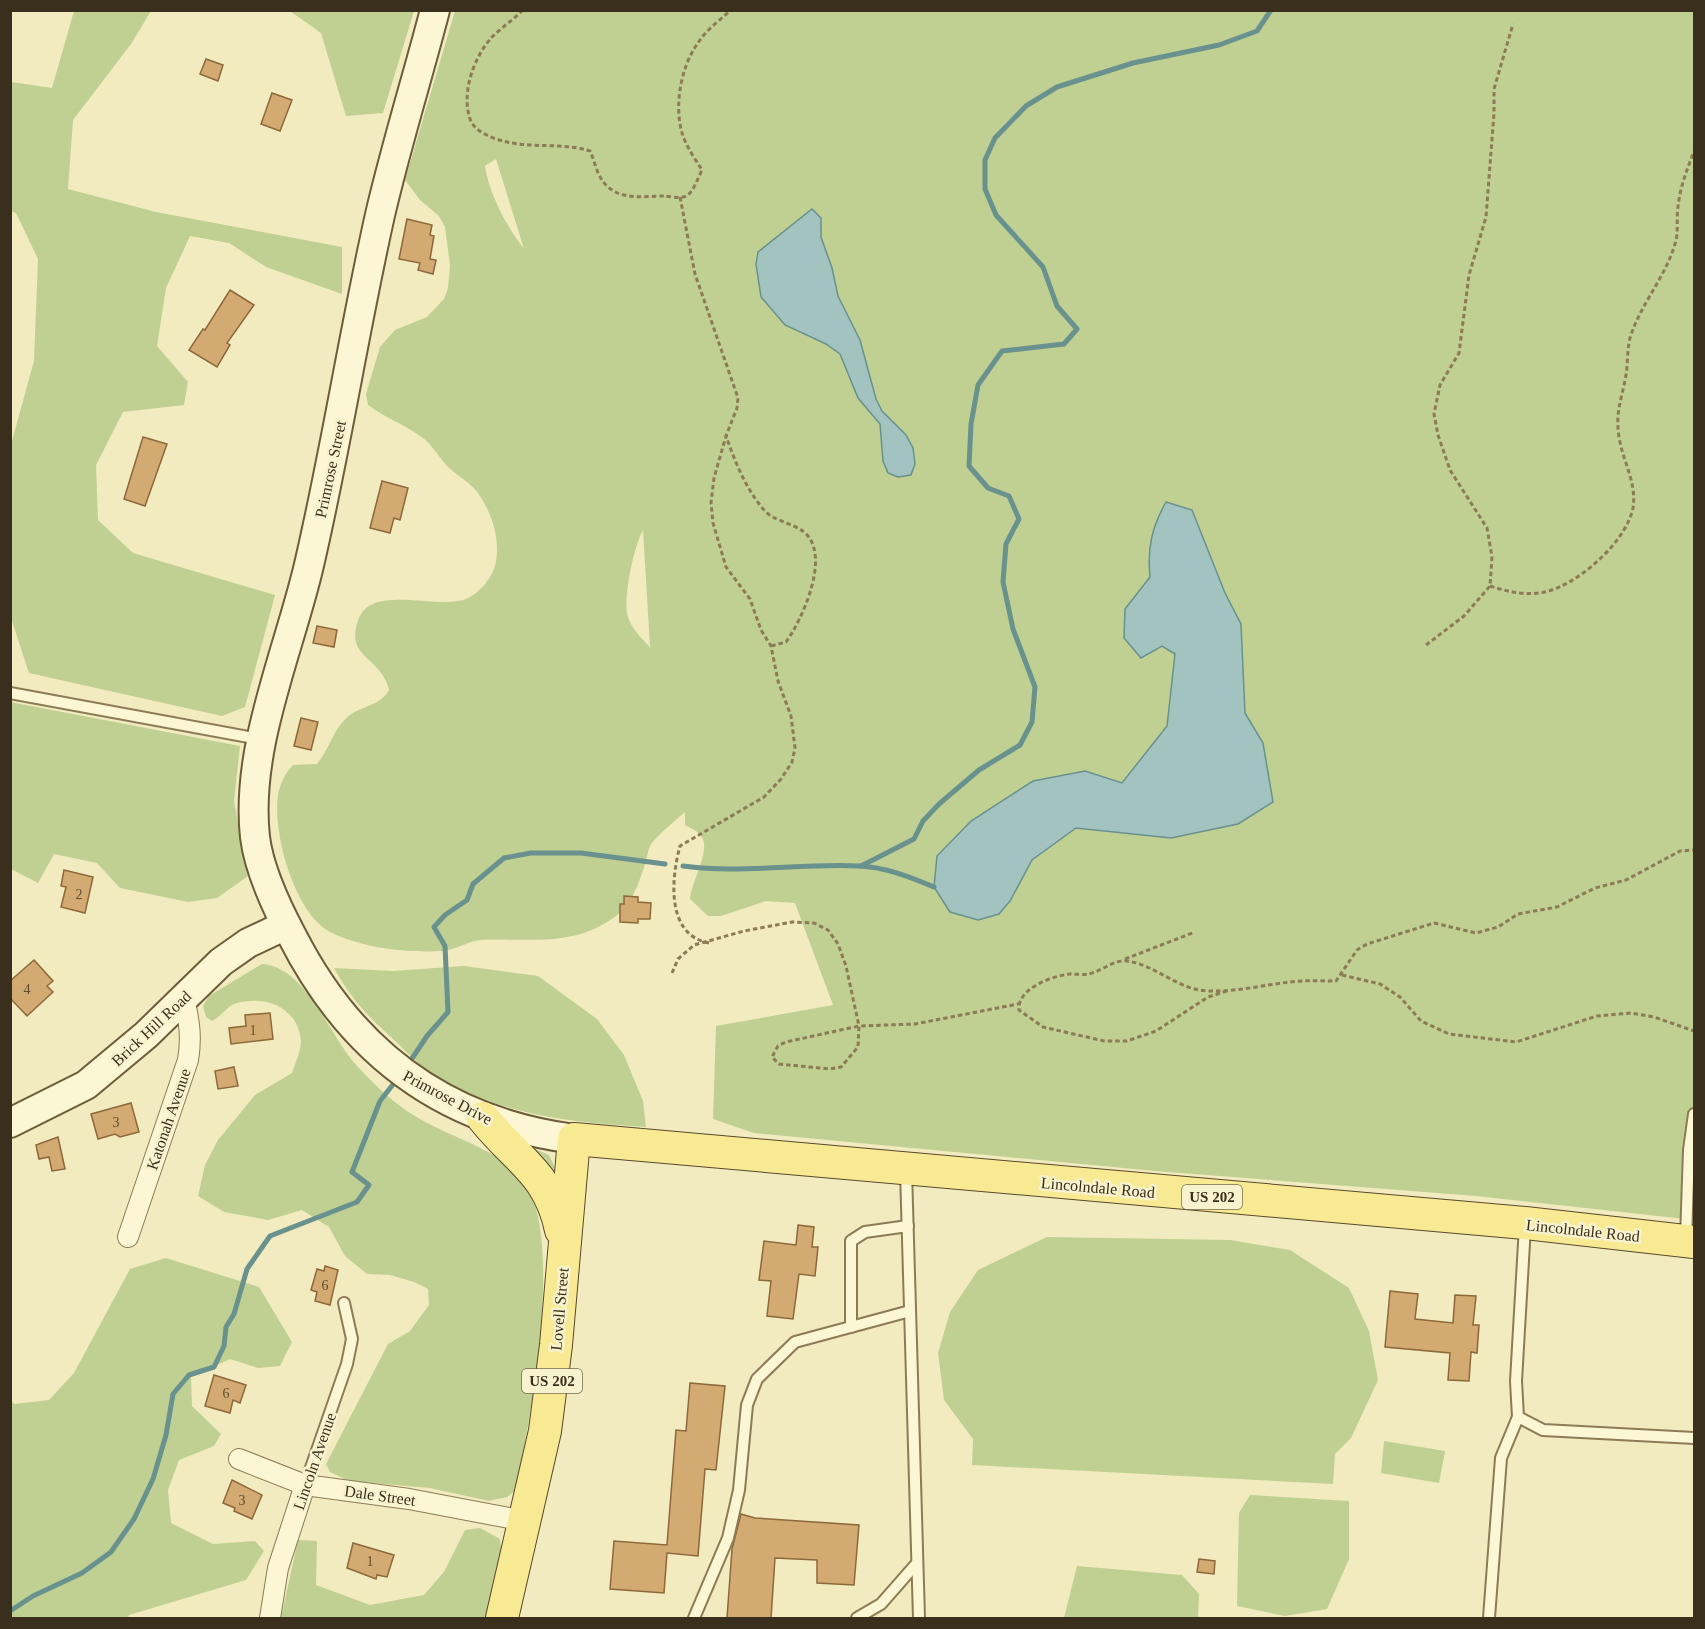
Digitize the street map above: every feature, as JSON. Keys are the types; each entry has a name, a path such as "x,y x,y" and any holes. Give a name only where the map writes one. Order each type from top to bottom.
{"main road":[{"name":"Primrose Street","path":"286,925 274,898 255,841 253,809 263,739 321,512 380,215 435,10"},
{"name":"Brick Hill Road","path":"10,1123 86,1085 146,1035 221,962 248,943 286,925"},
{"name":"Primrose Drive","path":"286,925 320,986 372,1047 402,1074 483,1118 544,1135 574,1139"},
{"path":"483,1118 502,1142 530,1165 544,1184 555,1206 561,1229 564,1260"},
{"name":"Lincolndale Road","path":"574,1139 1525,1223 1690,1241"},
{"name":"Lovell Street","path":"502,1618 545,1431 564,1260 574,1139"}],"street":[{"name":"Katonah Avenue","path":"128,1237 188,1060 191,1040 190,1022 184,998"},
{"name":"Dale Street","path":"239,1459 305,1485 409,1499 525,1521"},
{"name":"Lincoln Avenue","path":"270,1618 278,1568 305,1485"}],"lane":[{"path":"10,693 263,739"},
{"path":"1690,1241 1689,1150 1695,1114"},
{"path":"906,1168 919,1618"},
{"path":"1489,1618 1501,1458 1518,1417 1516,1382 1525,1223"},
{"path":"851,1327 851,1241 865,1232 908,1226"},
{"name":"Lincoln Avenue","path":"305,1485 347,1364 352,1339 344,1303"},
{"path":"694,1618 728,1538 740,1490 747,1405 756,1379 795,1342 910,1311"},
{"path":"1518,1417 1542,1430 1695,1438"},
{"path":"857,1618 880,1604 917,1563"}],"path":[{"path":"524,10 492,37 471,69 470,119 480,131 518,144 579,148 590,151 600,177 607,187 619,194 636,198 688,195 702,170 682,133 680,97 686,63 698,42 731,10"},
{"path":"1426,645 1464,616 1490,586 1492,557 1487,528 1450,470 1438,435 1434,414 1440,386 1459,353 1469,275 1486,217 1494,89 1513,24"},
{"path":"1490,586 1513,593 1540,593 1567,585 1602,556 1616,541 1632,511 1634,488 1625,464 1616,411 1626,375 1630,338 1647,302 1662,278 1676,242 1681,186 1695,151"},
{"path":"680,197 695,274 738,398 737,408 714,478 711,503 713,523 726,567 750,599 761,630 771,646 778,681 795,732 792,762 781,779 764,797 680,846 675,885 678,919 684,931 696,940 709,943"},
{"path":"726,436 745,480 766,513 804,532 816,553 810,590 796,628 786,642 771,646"},
{"path":"1195,932 1090,974 1068,974 1046,980 1021,995 1019,1010 1044,1027 1104,1041 1127,1041 1156,1031 1208,997 1227,991 1293,981 1336,981 1357,950 1367,944 1434,923 1476,933 1498,927 1518,914 1557,907 1595,888 1626,880 1680,850 1695,850"},
{"path":"672,973 685,951 694,945 709,943 744,931 792,922 814,923 828,930 838,944 846,966 859,1026 858,1047 841,1067 831,1069 784,1065 772,1057 778,1046 786,1042 859,1026 915,1024 1018,1004"},
{"path":"1123,960 1138,963 1190,989 1227,991"},
{"path":"1342,975 1380,984 1400,997 1421,1021 1449,1034 1516,1042 1598,1016 1630,1013 1654,1017 1695,1031"}],"green space":[{"path":"74,11 151,11 131,44 73,120 68,189 156,212 342,247 342,294 266,267 229,243 190,236 166,288 157,346 188,382 184,405 123,412 96,465 98,520 133,553 275,595 245,707 222,716 29,673 11,618 10,448 34,361 38,259 16,213 11,211 11,82 52,88"},
{"path":"290,11 414,11 383,113 346,116 321,33"},
{"path":"455,11 1694,11 1694,1220 1476,1196 1155,1171 754,1133 713,1119 716,1026 833,1005 795,903 766,901 721,916 708,916 690,899 703,857 704,842 698,833 685,825 685,812 651,845 637,886 628,904 605,923 581,934 538,940 481,940 447,950 414,951 370,946 330,932 320,925 303,903 286,863 280,838 277,800 282,782 293,765 317,764 344,720 381,699 389,690 379,670 359,650 355,631 359,618 366,608 378,602 407,600 454,602 466,599 485,584 496,562 497,544 494,526 478,493 447,466 423,438 368,405 366,394 380,347 395,330 427,317 444,299 448,288 450,265 445,227 439,216 420,200 405,180","holes":["496,159 524,249 511,231 490,188 485,166","643,530 650,646 651,648 633,627 628,618 626,605 630,570"]},
{"path":"10,702 240,746 234,801 248,876 217,898 188,902 120,888 97,863 54,854 38,883 11,869"},
{"path":"262,964 278,968 292,977 305,990 358,1067 387,1095 420,1119 494,1155 516,1171 532,1195 541,1231 543,1275 541,1323 529,1419 516,1490 507,1497 489,1501 430,1488 349,1481 330,1472 326,1464 388,1344 410,1331 429,1305 428,1289 390,1275 367,1274 345,1256 329,1227 302,1210 268,1220 224,1212 198,1196 205,1165 218,1140 255,1095 292,1073 299,1053 301,1041 294,1019 278,1006 268,1002 246,1001 231,1005 212,1021 206,1017 203,1006 209,996"},
{"path":"464,966 538,976 597,1019 624,1055 643,1101 646,1127 592,1123 538,1115 461,1090 425,1069 383,1030 353,997 334,968 393,971"},
{"path":"535,1149 549,1155 554,1166 554,1180 530,1150"},
{"path":"1047,1237 1230,1240 1290,1250 1349,1288 1369,1331 1378,1380 1351,1438 1335,1454 1333,1484 972,1465 973,1439 944,1400 938,1353 950,1312 978,1270"},
{"path":"166,1258 259,1287 292,1342 280,1366 258,1368 230,1359 191,1377 192,1406 221,1434 214,1446 179,1460 168,1490 171,1523 213,1544 255,1541 264,1551 246,1580 129,1615 128,1618 11,1618 11,1401 14,1404 49,1400 74,1373 130,1269"},
{"path":"1384,1441 1445,1451 1439,1483 1381,1473"},
{"path":"1250,1495 1349,1501 1349,1559 1327,1609 1285,1616 1237,1606 1239,1513"},
{"path":"480,1528 500,1539 503,1566 486,1618 281,1618 298,1540 317,1541 316,1585 370,1605 424,1595 444,1572 465,1530"},
{"path":"1077,1566 1182,1575 1199,1594 1198,1618 1064,1618"}],"water":[{"path":"812,209 821,218 821,237 832,268 838,296 860,340 876,399 882,411 906,435 913,448 915,464 911,475 898,477 888,473 883,461 880,424 858,398 840,354 826,344 785,325 761,297 756,264 758,252"},
{"path":"1166,502 1192,510 1225,593 1241,624 1245,713 1263,743 1273,802 1238,824 1171,838 1076,828 1032,860 1010,901 999,914 978,920 950,912 934,887 937,856 971,821 1033,781 1085,771 1122,783 1167,726 1175,654 1162,646 1141,658 1124,638 1125,609 1150,577 1149,557 1152,538 1157,520"}],"building":[{"path":"206,59 223,65 218,81 200,74"},
{"path":"272,93 292,100 280,131 261,124"},
{"path":"407,219 432,225 430,235 434,236 430,259 436,260 433,274 418,270 420,263 399,259"},
{"path":"230,290 254,305 227,343 230,345 217,367 189,350 203,329 205,330"},
{"path":"143,437 167,444 145,506 124,499"},
{"path":"382,481 408,488 400,520 394,518 390,533 370,528"},
{"path":"317,626 337,630 334,647 313,643"},
{"path":"301,718 318,722 311,750 294,746"},
{"path":"64,870 93,877 85,913 61,907 66,887 61,886"},
{"path":"624,896 638,897 638,902 651,903 650,919 638,919 638,923 620,922 620,904 624,904"},
{"path":"34,960 53,981 47,986 53,992 27,1016 10,998 10,981"},
{"path":"270,1013 273,1039 231,1044 229,1028 246,1026 245,1015"},
{"path":"234,1067 238,1086 218,1089 215,1071"},
{"path":"131,1103 139,1132 120,1137 115,1134 98,1139 91,1114"},
{"path":"58,1137 65,1169 52,1171 49,1157 39,1159 36,1145"},
{"path":"798,1225 814,1227 812,1247 818,1247 815,1276 799,1274 793,1319 767,1316 771,1281 759,1280 764,1241 796,1245"},
{"path":"325,1266 338,1270 330,1305 315,1301 317,1292 311,1290 317,1269 324,1271"},
{"path":"1390,1291 1418,1294 1415,1319 1453,1323 1455,1295 1476,1296 1473,1325 1479,1325 1477,1353 1471,1352 1469,1381 1448,1380 1450,1353 1385,1347"},
{"path":"214,1375 246,1385 240,1403 233,1400 230,1413 205,1406"},
{"path":"690,1383 725,1386 716,1470 705,1469 698,1556 667,1553 664,1593 610,1589 614,1541 667,1545 676,1430 686,1431"},
{"path":"232,1480 262,1495 252,1519 223,1503"},
{"path":"741,1514 755,1518 859,1525 854,1585 817,1583 817,1560 775,1558 771,1618 727,1618 732,1549"},
{"path":"353,1543 394,1555 387,1577 377,1575 376,1579 347,1568"},
{"path":"1199,1559 1215,1561 1214,1574 1197,1572"}],"waterway":[{"path":"861,866 914,839 923,821 939,804 979,770 1020,745 1032,722 1035,687 1013,629 1003,582 1006,544 1019,519 1009,496 988,488 969,466 971,424 978,385 1002,351 1064,344 1077,329 1057,306 1043,267 996,215 985,189 985,160 995,138 1026,106 1057,87 1133,63 1219,45 1257,31 1271,10"},
{"path":"407,1066 427,1036 448,1012 445,946 434,927 445,915 467,900 473,884 504,858 531,853 581,853 665,864"},
{"path":"683,866 727,869 837,865 869,867 897,873 934,887"},
{"path":"10,1611 33,1596 82,1573 111,1552 134,1519 153,1479 166,1435 173,1394 189,1375 214,1367 224,1346 226,1327 234,1314 247,1269 270,1236 357,1202 369,1185 352,1172 380,1101 398,1078"}]}
